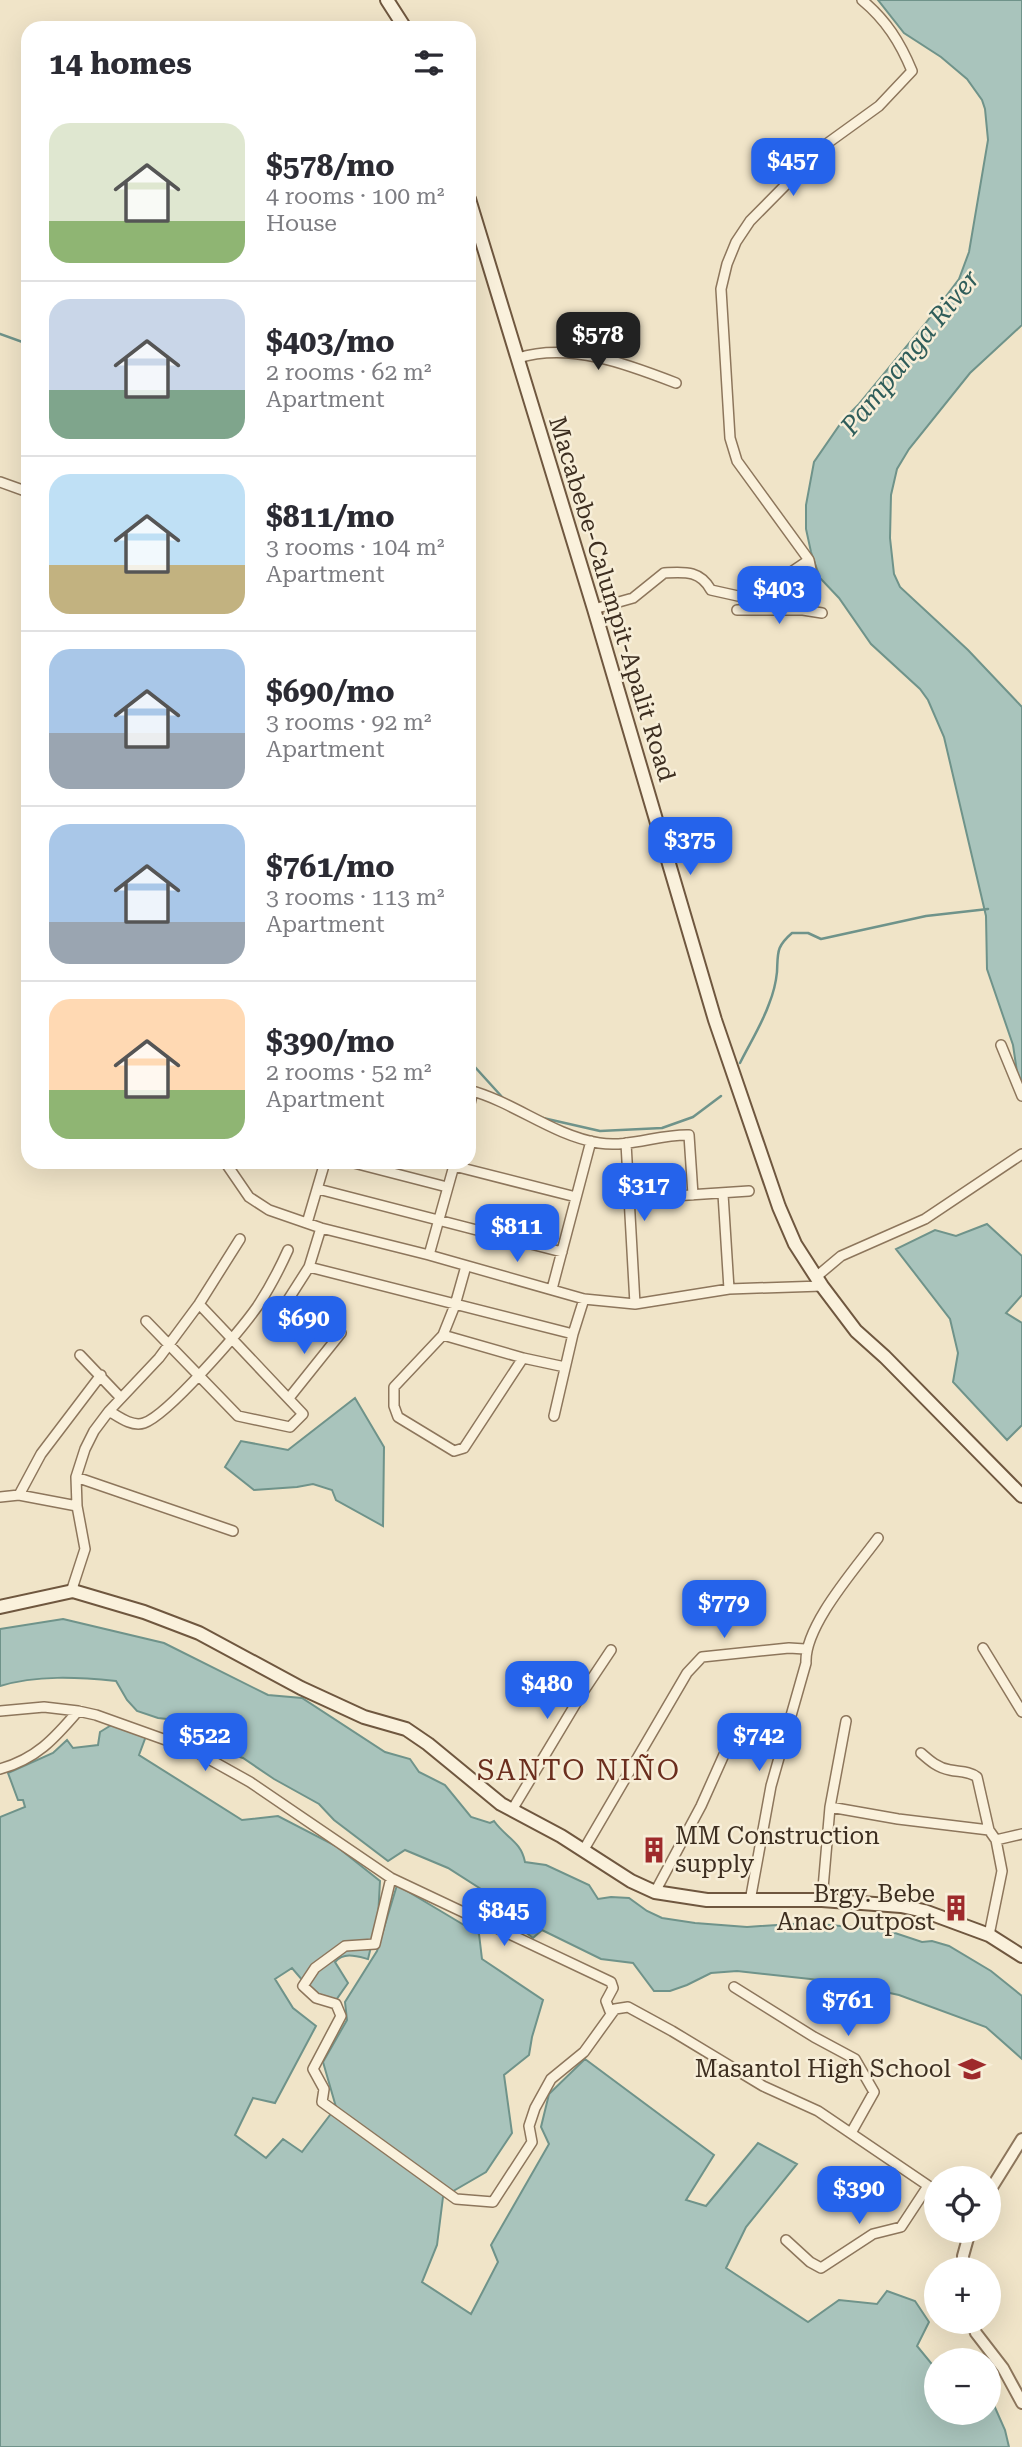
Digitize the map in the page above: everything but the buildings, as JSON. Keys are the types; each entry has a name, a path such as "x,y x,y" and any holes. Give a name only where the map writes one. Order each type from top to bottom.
{"main road":[{"path":"387,0 400,21"},
{"name":"Macabebe-Calumpit-Apalit Road","path":"476,222 715,1020 779,1207 795,1244 856,1331 1022,1496"},
{"path":"0,1607 71,1592 144,1612 199,1633 301,1688 364,1717 406,1729 428,1744 483,1791 512,1810 631,1881 655,1892 693,1899 822,1900 901,1906 924,1911 989,1935 1022,1956"}],"street":[{"path":"803,610 809,604 814,583 809,560 737,461 730,438 721,289 736,242 750,221 825,145 879,106 912,71 901,46 881,16 862,0"},
{"path":"518,358 553,352 601,358 639,368 676,383"},
{"path":"0,482 21,490"},
{"path":"594,609 633,598 664,573 693,575 705,579 711,590 738,596 757,595 809,560"},
{"path":"737,610 803,610 822,613"},
{"path":"1001,1045 1022,1096"},
{"path":"476,1093 566,1133 602,1144 689,1135 693,1195"},
{"path":"552,1289 591,1141"},
{"path":"626,1143 635,1304"},
{"path":"230,1169 249,1197 269,1210 321,1228 584,1299 635,1304 729,1289 819,1281 841,1256 925,1219 1022,1154"},
{"path":"307,1223 323,1169"},
{"path":"377,1169 447,1187"},
{"path":"429,1255 452,1169"},
{"path":"472,1169 576,1197"},
{"path":"318,1189 562,1252"},
{"path":"628,1199 749,1191"},
{"path":"723,1194 729,1289"},
{"path":"272,1325 309,1267 321,1228"},
{"path":"71,1592 85,1549 76,1506 76,1477 94,1431 120,1397 150,1368 198,1304 240,1239"},
{"path":"109,1411 129,1422 141,1424 159,1415 199,1375 262,1298 288,1250"},
{"path":"466,1266 443,1335 394,1387 393,1396 398,1417 454,1451 460,1451 523,1358"},
{"path":"309,1267 573,1334"},
{"path":"555,1416 573,1334 584,1299"},
{"path":"146,1321 234,1413 248,1420 290,1427 303,1414 232,1336 198,1304"},
{"path":"289,1398 341,1334"},
{"path":"443,1335 565,1367"},
{"path":"80,1355 120,1397"},
{"path":"19,1495 41,1454 101,1376"},
{"path":"76,1477 233,1531"},
{"path":"0,1497 19,1495 76,1506"},
{"path":"750,1901 765,1809 806,1663 805,1649 826,1609 878,1538"},
{"path":"583,1851 687,1673 702,1657 789,1648 805,1649"},
{"path":"984,1648 1022,1712"},
{"path":"512,1810 611,1650"},
{"path":"0,1711 44,1707 96,1715 156,1735 217,1762 391,1878 611,1982 612,1988 606,2001 611,2014"},
{"path":"0,1769 34,1755 55,1738 78,1711"},
{"path":"822,1900 830,1807 846,1721"},
{"path":"655,1892 701,1806 735,1730"},
{"path":"921,1753 934,1765 971,1773 977,1777 989,1830 996,1840 1002,1871 1002,1883 989,1935"},
{"path":"830,1807 898,1819 989,1830"},
{"path":"996,1840 1022,1834"},
{"path":"391,1878 375,1944 345,1946 315,1968 303,1986 316,1998 336,2004 341,2016 313,2069 324,2089 322,2102 456,2199 494,2202 532,2142 529,2126 535,2108 551,2079 584,2052 615,2009 628,2007 763,2086 818,2111 924,2183"},
{"path":"734,1987 855,2059 873,2092 851,2133"},
{"path":"1001,2173 1022,2139"},
{"path":"786,2241 821,2268 873,2234 901,2227 924,2198"},
{"path":"977,2334 1003,2368 1021,2401"}],"water":[{"name":"Pampanga River","path":"878,0 1022,0 1022,325 970,373 909,449 897,469 891,495 890,538 894,574 900,587 968,650 1022,707 1022,1085 1013,1045 987,969 986,916 944,737 928,700 920,689 871,644 839,598 820,578 806,529 806,505 814,462 843,420 925,324 959,279 969,252 988,140 982,100 967,79 941,57 904,33"},
{"path":"987,1224 1022,1256 1022,1295 1006,1313 1022,1323 1022,1425 1007,1440 953,1382 958,1353 950,1319 896,1249 935,1230 956,1236"},
{"path":"355,1398 384,1447 383,1526 336,1500 332,1490 313,1484 254,1490 225,1467 241,1441 288,1450"},
{"path":"63,1619 164,1643 268,1695 302,1698 385,1752 410,1759 419,1772 445,1785 471,1817 490,1823 494,1821 517,1844 525,1862 546,1865 589,1885 598,1899 629,1898 662,1918 695,1923 747,1927 807,1923 886,1930 922,1942 932,1941 949,1946 991,1971 1022,1996 1022,2059 986,2027 899,1995 838,1982 737,1971 711,1973 670,1991 654,1991 633,1963 601,1959 542,1930 533,1938 498,1911 484,1891 448,1868 405,1850 388,1861 334,1820 319,1804 243,1758 219,1750 176,1720 137,1711 116,1681 57,1678 0,1686 0,1629"},
{"path":"113,1724 146,1736 139,1755 242,1820 278,1816 336,1846 380,1881 378,1918 368,1959 346,1956 335,1962 348,1983 336,2000 315,1995 292,1968 275,1979 293,2008 316,2026 275,2103 253,2098 235,2135 266,2158 283,2139 302,2152 336,2107 323,2062 347,2020 345,2002 377,1951 397,1885 479,1934 482,1959 543,2000 529,2055 504,2075 512,2133 486,2172 443,2197 437,2245 422,2282 471,2314 498,2262 491,2245 549,2144 541,2127 549,2094 585,2059 714,2155 686,2200 706,2206 758,2143 797,2164 746,2227 726,2268 808,2322 839,2300 877,2304 887,2291 915,2301 924,2314 924,2332 917,2346 924,2354 924,2425 1001,2425 1001,2421 1009,2447 0,2447 0,1817 25,1807 23,1800 18,1800 8,1773 53,1753 67,1740 73,1748 98,1745 100,1732"}],"waterway":[{"path":"0,334 21,342"},
{"path":"740,1063 770,1000 776,980 780,946 792,933 808,933 821,939 926,916 988,909"},
{"path":"476,1068 503,1098"},
{"path":"543,1118 600,1131 662,1128 693,1117 721,1096"}],"place":[{"name":"MM Construction supply","path":"654,1850"},
{"name":"Brgy. Bebe Anac Outpost","path":"956,1908"},
{"name":"Masantol High School","path":"972,2069"}],"district":[{"name":"SANTO NIÑO","path":"579,1770"}]}
